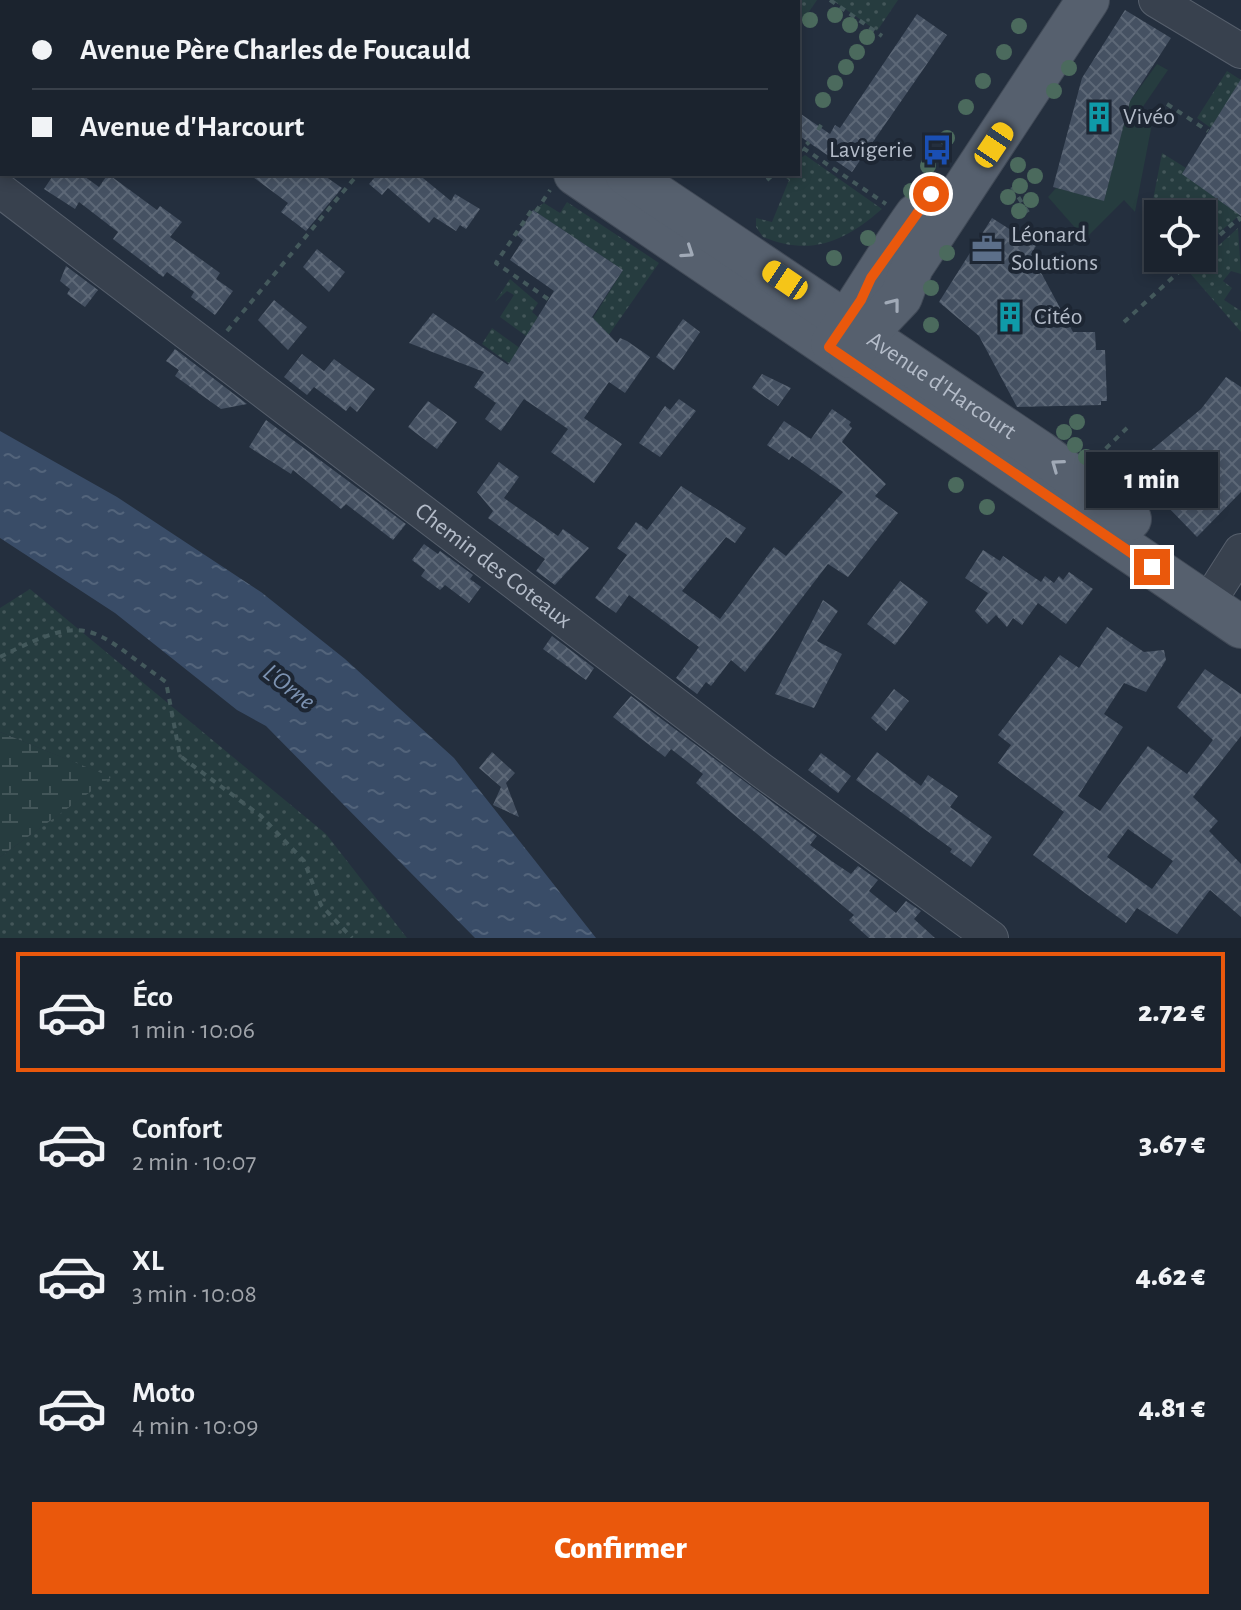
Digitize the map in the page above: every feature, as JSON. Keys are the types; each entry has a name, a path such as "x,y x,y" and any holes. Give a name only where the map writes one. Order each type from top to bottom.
{"main road":[{"path":"847,341 901,297 912,267 959,176 1058,0"},
{"path":"959,176 1088,0"},
{"name":"Avenue d'Harcourt","path":"629,176 847,341 1241,627"},
{"name":"Avenue d'Harcourt","path":"560,186 847,341 1040,452 1229,602"}],"street":[{"path":"1156,0 1241,51"},
{"name":"Chemin des Coteaux","path":"0,190 213,349 724,741 991,938"},
{"path":"1229,602 1241,551"}],"path":[{"path":"830,0 882,36"},
{"path":"1167,104 1208,131"},
{"path":"818,130 824,120"},
{"path":"800,151 809,142"},
{"path":"803,148 892,207"},
{"path":"213,349 356,176"},
{"path":"767,180 772,176"},
{"path":"548,299 496,263 533,208 537,210 560,186"},
{"path":"1012,187 1029,214"},
{"path":"1216,239 1239,218 1241,221"},
{"path":"1124,322 1179,272"},
{"path":"1087,466 1127,428"},
{"path":"0,657 41,636 83,628 101,635 166,682 180,756 261,816 304,861 321,905 352,938"}],"green space":[{"path":"800,0 817,0 800,25"},
{"path":"832,0 898,0 877,31"},
{"path":"1157,64 1168,70 1138,114 1152,124 1135,212 1124,200 1085,239 1048,197 1056,188 1104,200 1130,101"},
{"path":"1227,71 1241,80 1211,128 1197,118"},
{"path":"1162,153 1186,168 1182,174 1241,214 1216,235 1216,200 1153,200"},
{"path":"805,155 882,209 855,230 827,242 797,246 763,237 756,227 756,218 772,222 789,180 782,176 800,176 800,159"},
{"path":"567,202 659,263 562,402 482,344 492,328 557,375 623,270 533,210 544,203 560,213"},
{"path":"1238,228 1241,274 1231,271 1223,281 1232,288 1224,300 1241,311 1241,332 1189,272 1216,272 1216,248"},
{"path":"510,279 538,303 532,312 539,318 526,336 500,317 514,295 507,291 495,302"},
{"path":"30,589 326,834 407,938 0,938 0,857 110,777 0,732 0,608"},
{"path":"0,732 111,777 0,857"}],"water":[{"name":"L'Orne","path":"0,431 117,497 261,592 345,659 454,758 596,938 475,938 266,726 237,710 115,613 0,538"}],"building":[{"name":"Vivéo","path":"1125,10 1171,38 1130,101 1104,201 1053,187 1082,78"},
{"path":"917,14 947,35 852,172 800,136 800,113 830,134 835,125 840,128"},
{"path":"1241,79 1241,216 1182,174"},
{"path":"53,176 84,176 99,187 107,176 111,176 157,210 160,206 182,222 170,237 220,273 216,279 233,291 215,315 191,297 194,292 167,272 163,277 113,239 118,232 79,202 75,209 44,189"},
{"path":"252,176 325,176 342,188 306,231 281,212 288,203"},
{"path":"420,176 451,201 455,194 480,209 466,229 460,225 456,231 434,217 429,223 388,188 382,195 369,184 375,177"},
{"path":"533,210 623,270 592,317 617,343 620,338 650,357 625,393 609,382 584,418 622,444 594,483 551,452 568,429 524,399 501,431 485,419 496,403 474,387 484,372 409,343 433,313 508,365 554,291 510,260 523,240 517,235"},
{"name":"Citéo","path":"992,218 1036,246 1031,254 1073,332 1095,332 1096,350 1105,350 1107,401 1101,401 1101,405 1017,407 979,336 939,302"},
{"path":"317,249 345,272 329,292 303,267"},
{"path":"66,266 98,290 85,307 67,294 70,289 60,281"},
{"path":"274,300 307,327 288,350 258,320"},
{"path":"683,319 700,332 674,370 656,357"},
{"path":"175,349 247,404 221,409 175,376 179,370 166,361"},
{"path":"302,354 324,371 334,359 375,389 357,412 350,406 346,411 314,387 307,395 284,377"},
{"path":"762,374 791,388 778,406 752,388"},
{"path":"1226,377 1241,387 1241,492 1197,537 1130,468 1201,409"},
{"path":"679,399 696,411 660,457 639,443 665,406 670,410"},
{"path":"428,401 457,422 437,449 408,427"},
{"path":"832,409 851,422 849,425 852,428 842,442 886,484 875,496 898,513 848,577 828,564 745,672 731,660 711,686 706,682 697,694 676,678 699,647 629,595 616,613 595,598 627,555 617,548 636,522 647,530 681,486 746,528 735,543 726,537 682,591 720,619 774,547 786,556 843,492 792,456 789,460 767,445 784,421 811,439"},
{"path":"266,420 406,524 393,540 346,504 341,509 293,470 291,474 249,447"},
{"path":"499,462 519,477 504,498 558,536 563,529 589,548 555,585 536,571 545,559 488,518 493,511 477,492"},
{"path":"424,544 438,554 440,551 473,575 470,579 481,587 469,603 445,585 440,590 421,576 425,570 412,560"},
{"path":"983,550 1000,561 1003,556 1041,582 1045,576 1054,583 1059,576 1063,580 1069,572 1093,589 1066,624 1038,603 1022,625 1013,618 1007,627 996,615 987,624 975,611 988,593 965,578"},
{"path":"900,581 928,602 895,645 867,624"},
{"path":"823,600 838,611 817,641 842,654 814,708 775,694"},
{"path":"1107,627 1144,652 1164,650 1166,660 1146,692 1124,683 1104,714 1123,727 1078,796 1100,811 1148,746 1187,774 1213,740 1177,707 1205,669 1241,694 1241,736 1193,797 1218,821 1209,831 1241,864 1241,917 1210,890 1177,934 1137,908 1126,923 1033,855 1064,812 998,763 1011,745 998,735 1060,655 1079,668","holes":["1128,829 1173,861 1152,889 1107,857"]},
{"path":"552,636 594,668 586,680 543,649"},
{"path":"894,689 909,701 886,731 871,718"},
{"path":"631,696 817,836 810,845 851,874 858,866 878,880 869,891 896,913 906,901 921,911 914,919 935,938 869,938 849,920 854,915 696,783 703,774 671,749 665,757 613,717"},
{"path":"492,752 515,773 506,783 519,817 493,805 501,787 479,768"},
{"path":"877,752 921,786 928,775 958,796 950,807 992,837 971,867 950,852 952,849 856,780"},
{"path":"821,753 851,776 838,793 808,770"}],"place":[{"name":"Vivéo","path":"1099,117"},
{"name":"Lavigerie","path":"937,150"},
{"name":"Léonard Solutions","path":"987,249"},
{"name":"Citéo","path":"1010,317"}],"route":[{"path":"931,194 871,278 861,300 829,347 1152,567"}]}
